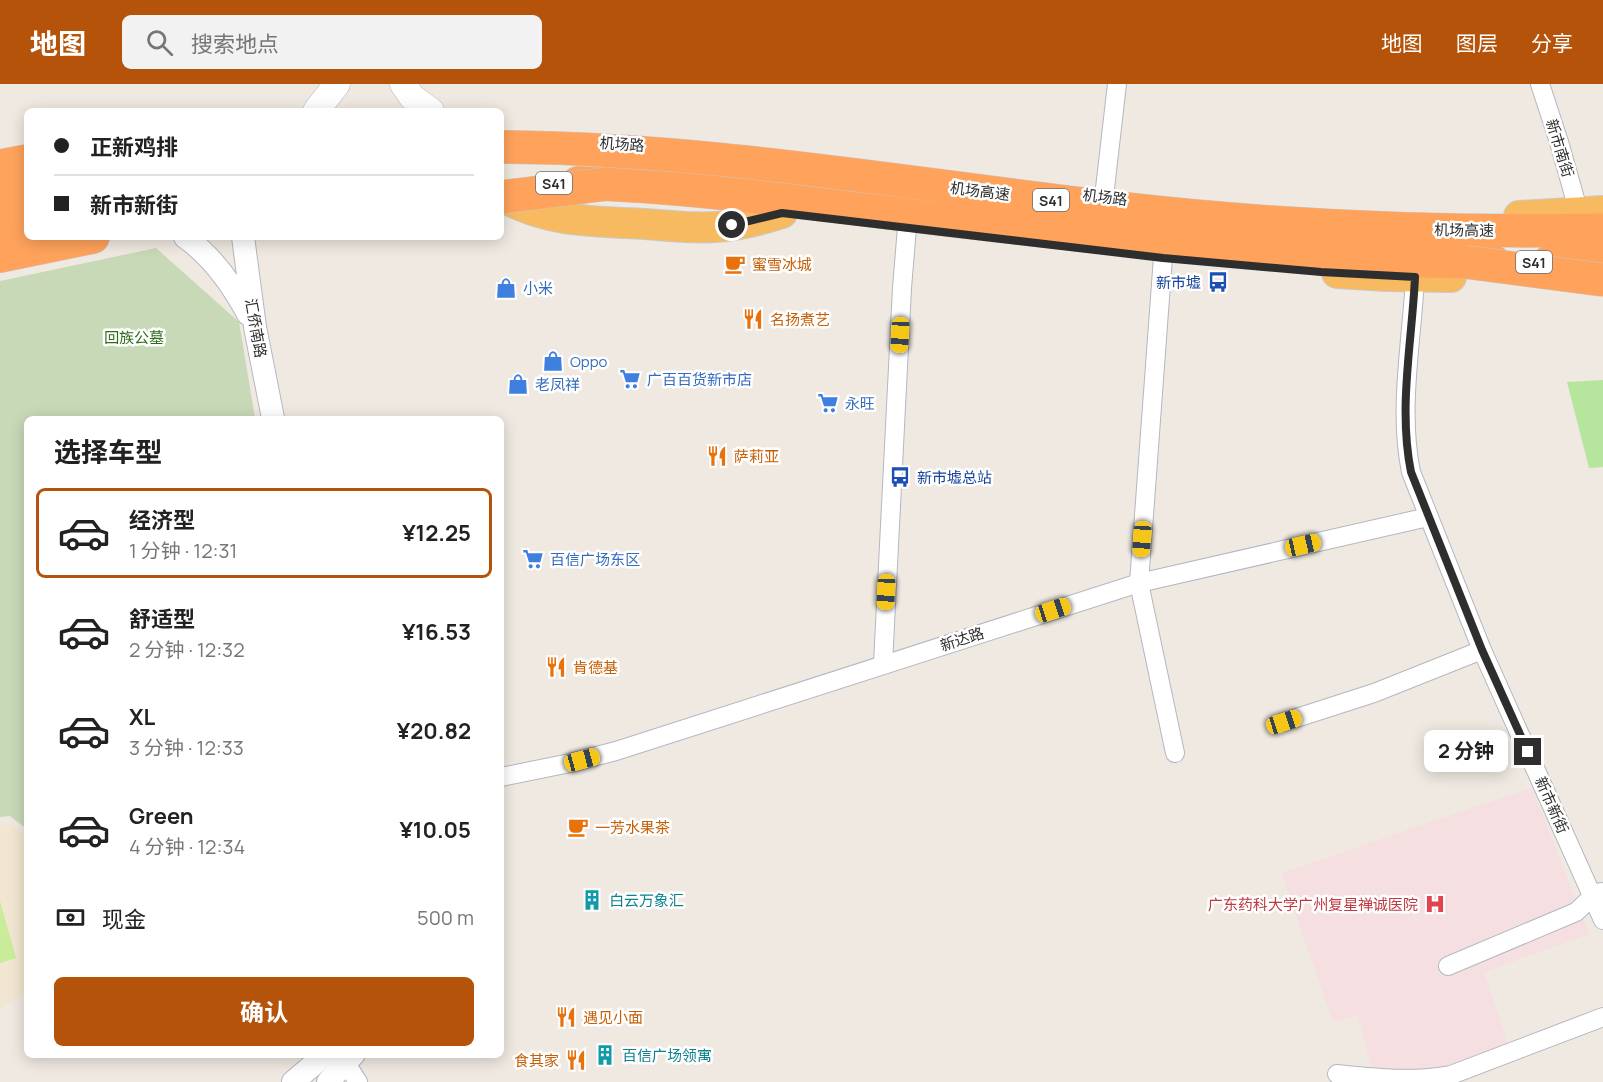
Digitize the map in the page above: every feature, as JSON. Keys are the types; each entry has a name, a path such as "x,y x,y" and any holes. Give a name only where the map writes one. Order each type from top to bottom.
{"highway":[{"name":"机场路","path":"505,145 638,145 740,154 1187,206 1334,217 1595,218"},
{"name":"机场高速","path":"505,145 646,154 749,164 1125,209 1237,220 1423,230 1595,218"},
{"path":"0,166 24,162"},
{"path":"0,182 24,178"},
{"name":"S41","path":"504,181 607,184 712,192 1172,246 1273,254 1465,262 1603,262"},
{"path":"504,196 607,184"},
{"path":"0,195 24,191"},
{"path":"504,198 537,213 582,220 711,227 732,225 782,213 1163,258 1321,272 1415,277 1494,277 1603,272"},
{"path":"0,227 24,222"},
{"path":"0,234 24,230"},
{"path":"0,256 78,240"},
{"path":"1465,262 1603,280"}],"main road":[{"path":"318,108 337,84"}],"street":[{"path":"1104,197 1117,84"},
{"name":"新市南街","path":"1540,84 1559,142 1595,218"},
{"path":"883,664 907,227"},
{"path":"190,240 227,278 255,327"},
{"name":"汇侨南路","path":"243,240 255,327 273,416"},
{"name":"汇侨南路","path":"258,240 265,299 286,416"},
{"path":"1163,258 1138,583 1175,753"},
{"name":"新市新街","path":"1415,277 1404,416 1405,446 1411,472 1482,650 1598,894 1603,920"},
{"name":"新达路","path":"504,776 623,749 1138,583 1428,517"},
{"path":"1284,722 1374,693 1482,650"},
{"path":"1448,966 1576,912 1598,894"},
{"path":"1337,1074 1412,1081 1433,1080 1603,1017"},
{"path":"293,1082 321,1058"},
{"path":"328,1082 350,1064"}],"shaded area":[{"name":"广东药科大学广州复星禅诚医院","path":"1532,788 1589,934 1484,972 1509,1046 1439,1073 1373,1071 1357,1015 1333,1022 1281,873"},
{"path":"11,824 24,835 24,995 0,1009 0,825"}],"green space":[{"name":"回族公墓","path":"156,248 239,322 255,416 24,416 24,827 10,816 0,817 0,281"},
{"path":"1603,380 1603,467 1589,468 1567,382"},
{"path":"0,901 16,958 0,963"}],"place":[{"name":"蜜雪冰城","path":"735,264"},
{"name":"新市墟","path":"1218,282"},
{"name":"小米","path":"506,288"},
{"name":"名扬煮艺","path":"753,319"},
{"name":"Oppo","path":"553,361"},
{"name":"广百百货新市店","path":"630,379"},
{"name":"老凤祥","path":"518,384"},
{"name":"永旺","path":"828,403"},
{"name":"萨莉亚","path":"717,456"},
{"name":"新市墟总站","path":"900,477"},
{"name":"百信广场东区","path":"533,559"},
{"name":"肯德基","path":"556,667"},
{"name":"一芳水果茶","path":"578,827"},
{"name":"白云万象汇","path":"592,900"},
{"name":"广东药科大学广州复星禅诚医院","path":"1435,904"},
{"name":"遇见小面","path":"566,1017"},
{"name":"百信广场领寓","path":"605,1055"},
{"name":"食其家","path":"576,1060"}],"route":[{"path":"732,225 782,213 1163,258 1321,272 1415,277 1404,416 1405,446 1411,472 1482,650 1528,752"}]}
